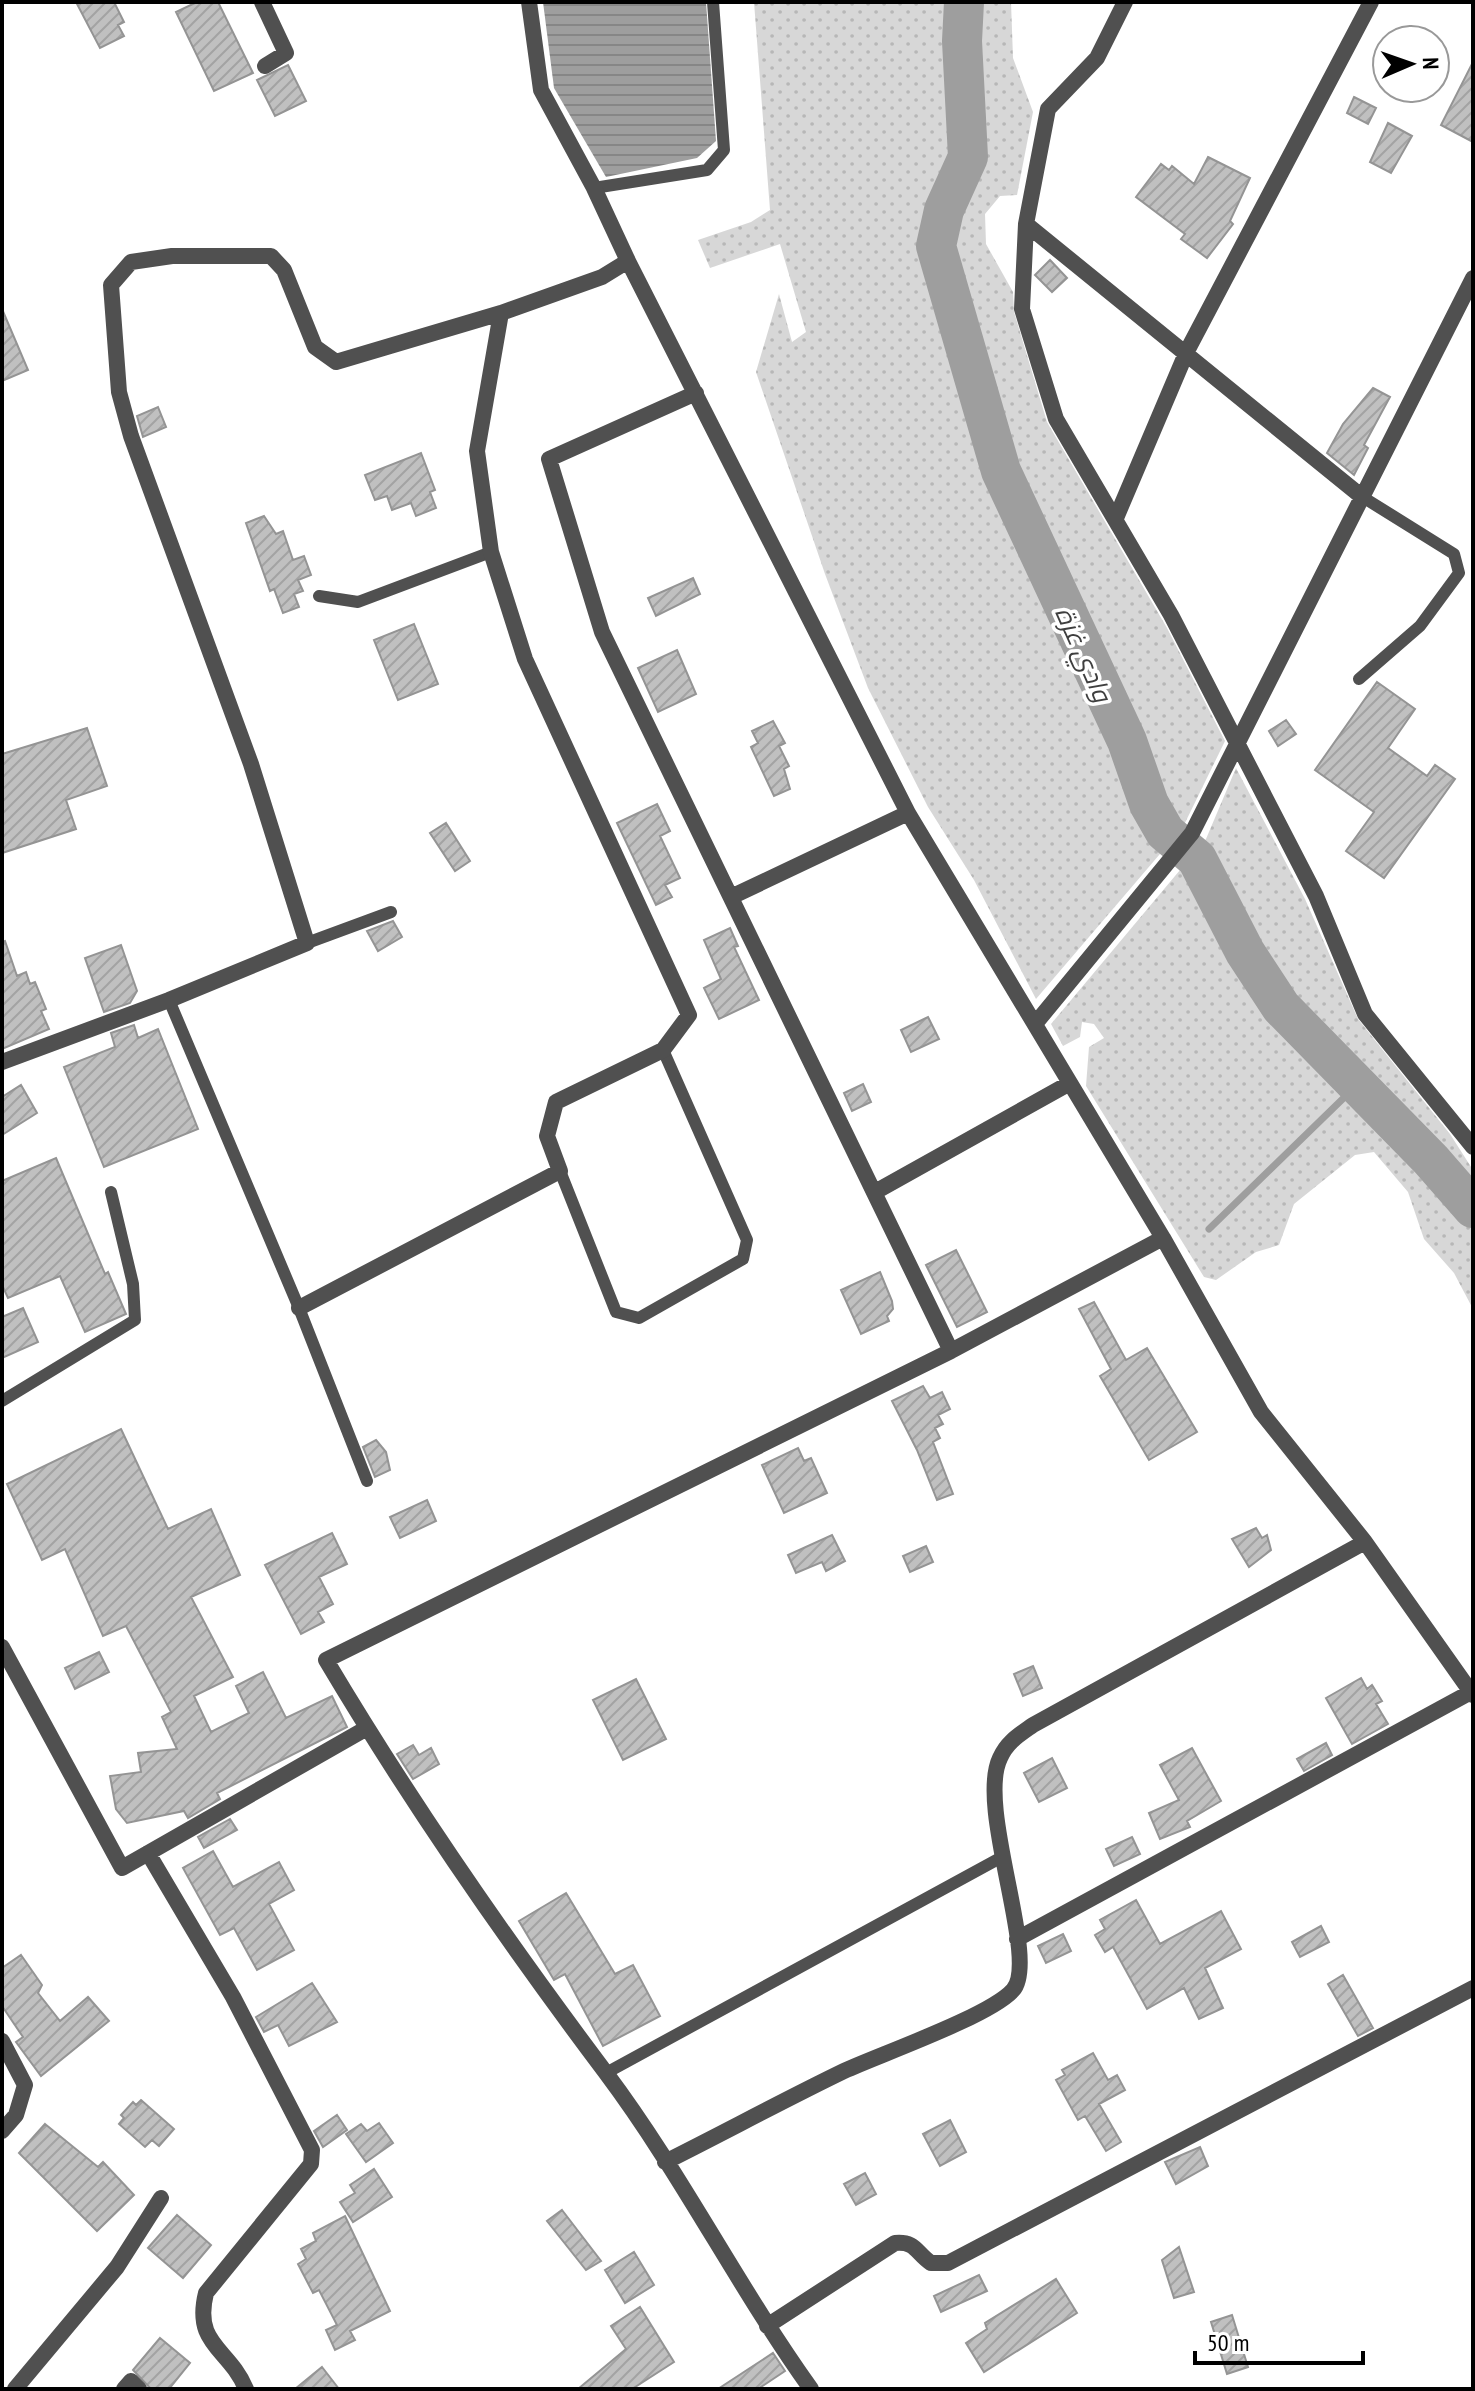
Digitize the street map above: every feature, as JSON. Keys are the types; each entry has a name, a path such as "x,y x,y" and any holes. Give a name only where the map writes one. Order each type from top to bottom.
{"street":[{"path":"262,2 286,53 265,66"},
{"path":"529,2 541,90 594,188 908,813 1163,1238 1261,1412 1365,1542 1472,1693 1017,1939"},
{"path":"1125,2 1097,58 1048,109 1026,224 1022,309 1056,419 1171,615 1316,896 1365,1014 1473,1147"},
{"path":"1116,518 1187,351 1371,2"},
{"path":"1026,224 1187,351 1361,496"},
{"path":"2,1062 169,1000 307,943 251,764 131,436 119,392 111,285 131,262 172,256 271,256 284,270 315,347 336,362 501,313 602,277 628,261"},
{"path":"1035,1024 1192,833 1235,742 1473,278"},
{"path":"299,1308 560,1171 547,1136 556,1102 663,1050 689,1015 525,659 491,552 477,451 501,313"},
{"path":"696,393 549,459 602,632 733,896 951,1351"},
{"path":"733,896 908,813"},
{"path":"875,1192 1070,1083"},
{"path":"811,2389 767,2326 606,2073 470,1884 326,1660 951,1351 1163,1238"},
{"path":"665,2162 844,2071 1004,1997 1015,1988 1022,1968 1002,1857 997,1776 998,1762 1009,1742 1033,1725 1365,1542"},
{"path":"2,1647 122,1868 367,1728"},
{"path":"148,1853 233,1997 312,2150 311,2164 206,2293 202,2311 204,2331 242,2378 246,2389"},
{"path":"767,2326 895,2243 907,2242 916,2246 931,2263 948,2263 1473,1988"},
{"path":"2,2041 25,2085 16,2115 2,2131"},
{"path":"15,2389 117,2267 161,2198"},
{"path":"124,2389 131,2381 139,2389"}],"lane":[{"path":"594,188 707,170 724,150 713,2"},
{"path":"1359,679 1420,626 1459,573 1454,554 1361,496"},
{"path":"319,596 358,602 491,552"},
{"path":"307,943 391,912"},
{"path":"169,1000 299,1308 367,1481"},
{"path":"560,1171 616,1312 639,1318 743,1259 747,1240 663,1050"},
{"path":"2,1401 135,1320 133,1284 111,1192"},
{"path":"606,2073 1002,1857"}],"shaded area":[{"path":"543,2 706,2 716,141 697,158 606,177 554,88"},
{"path":"754,2 1011,2 1013,58 1033,112 1017,195 1000,196 985,214 986,244 1013,292 1014,312 1047,422 1167,628 1225,741 1183,827 1036,999 974,880 928,807 868,688 825,574 756,372 779,294 792,342 806,332 780,244 710,268 698,240 751,222 770,210"},
{"path":"1236,768 1305,899 1358,1019 1450,1134 1473,1170 1473,1309 1454,1273 1424,1239 1408,1192 1374,1152 1355,1155 1294,1204 1279,1245 1256,1252 1216,1280 1204,1277 1086,1086 1089,1047 1104,1038 1094,1024 1082,1022 1080,1037 1063,1046 1051,1024 1206,839"}],"building":[{"path":"76,2 114,2 124,22 118,25 124,36 100,48"},
{"path":"197,2 218,2 253,73 214,91 176,12"},
{"path":"1473,62 1473,142 1441,125"},
{"path":"288,65 306,101 275,116 257,80"},
{"path":"1354,97 1376,108 1368,124 1347,113"},
{"path":"1388,123 1412,136 1391,173 1370,162"},
{"path":"1208,157 1250,178 1230,221 1233,224 1207,258 1181,239 1185,234 1136,197 1161,164 1169,170 1172,166 1194,184"},
{"path":"1050,260 1067,278 1052,292 1035,275"},
{"path":"2,309 28,370 2,381"},
{"path":"1373,388 1390,397 1364,445 1368,448 1354,475 1327,453 1343,424"},
{"path":"158,407 166,427 143,437 137,416"},
{"path":"421,453 435,490 430,492 436,508 416,516 411,503 392,510 387,496 375,500 365,475"},
{"path":"264,516 276,534 283,531 293,560 304,556 311,575 298,580 303,591 294,594 299,607 283,613 274,589 270,591 246,523"},
{"path":"693,578 700,594 656,616 648,598"},
{"path":"414,624 438,684 398,700 374,640"},
{"path":"677,650 696,694 658,712 638,668"},
{"path":"1377,682 1415,709 1388,748 1427,776 1435,765 1455,779 1384,878 1346,851 1374,812 1315,770"},
{"path":"1286,720 1296,734 1278,746 1269,731"},
{"path":"773,721 785,743 779,746 789,766 784,769 790,789 774,796 751,747 758,743 752,731"},
{"path":"87,728 107,786 66,800 76,829 2,853 2,754"},
{"path":"657,804 670,831 660,836 680,878 665,885 672,897 656,905 617,823"},
{"path":"446,823 470,861 455,871 430,833"},
{"path":"393,921 402,937 378,951 367,931"},
{"path":"730,928 738,946 734,947 759,1000 719,1019 704,988 721,979 704,940"},
{"path":"5,941 17,976 26,972 30,984 35,982 46,1009 41,1011 49,1029 2,1049 2,942"},
{"path":"121,945 137,991 130,1003 104,1012 85,958"},
{"path":"928,1017 939,1039 911,1052 901,1030"},
{"path":"134,1025 138,1038 158,1029 198,1129 104,1167 64,1067 115,1047 111,1033"},
{"path":"863,1084 871,1102 852,1111 844,1093"},
{"path":"21,1085 37,1113 2,1135 2,1097"},
{"path":"56,1158 105,1274 108,1272 126,1314 85,1332 60,1276 8,1298 2,1285 2,1181"},
{"path":"956,1250 987,1312 957,1327 926,1265"},
{"path":"880,1272 893,1309 887,1316 889,1321 861,1334 841,1290"},
{"path":"1094,1302 1126,1360 1147,1348 1197,1432 1149,1460 1100,1376 1111,1369 1079,1309"},
{"path":"23,1308 38,1342 2,1358 2,1317"},
{"path":"923,1386 930,1398 942,1392 950,1409 938,1415 943,1424 935,1428 940,1438 933,1442 953,1494 937,1500 917,1450 892,1401"},
{"path":"121,1429 168,1529 211,1509 240,1575 191,1597 233,1677 194,1696 211,1732 249,1713 236,1686 263,1672 286,1718 332,1696 347,1727 217,1793 220,1799 188,1818 184,1811 127,1823 116,1809 110,1776 141,1772 138,1753 177,1749 162,1717 171,1712 126,1626 103,1636 65,1549 42,1560 7,1484"},
{"path":"376,1440 386,1452 390,1470 375,1477 363,1447"},
{"path":"798,1448 804,1461 811,1458 827,1493 784,1513 762,1465"},
{"path":"427,1500 436,1521 400,1538 390,1517"},
{"path":"1256,1528 1262,1538 1267,1535 1271,1550 1249,1567 1232,1539"},
{"path":"332,1533 347,1564 319,1577 333,1604 318,1612 324,1622 301,1634 265,1565"},
{"path":"832,1535 845,1561 826,1571 822,1562 796,1573 788,1555"},
{"path":"926,1546 933,1562 910,1572 903,1556"},
{"path":"99,1652 109,1672 75,1689 65,1668"},
{"path":"1033,1666 1042,1688 1023,1696 1014,1674"},
{"path":"1361,1678 1367,1689 1372,1685 1382,1701 1376,1704 1388,1724 1352,1744 1326,1698"},
{"path":"636,1679 666,1739 623,1760 593,1700"},
{"path":"1326,1743 1332,1755 1304,1771 1297,1759"},
{"path":"413,1745 419,1755 431,1748 439,1764 413,1779 397,1754"},
{"path":"1192,1748 1221,1801 1187,1821 1190,1827 1160,1839 1149,1813 1179,1800 1160,1765"},
{"path":"1052,1758 1067,1788 1039,1802 1024,1773"},
{"path":"230,1819 237,1830 204,1848 198,1837"},
{"path":"1132,1837 1140,1854 1114,1866 1106,1849"},
{"path":"213,1851 233,1887 279,1862 294,1890 269,1904 294,1950 257,1970 234,1928 220,1935 183,1868"},
{"path":"566,1893 615,1974 633,1965 660,2016 603,2046 565,1974 554,1980 519,1921"},
{"path":"1136,1900 1160,1944 1221,1911 1241,1949 1205,1968 1223,2008 1199,2019 1184,1988 1147,2009 1113,1947 1105,1952 1095,1935 1105,1929 1100,1920"},
{"path":"1321,1926 1329,1942 1300,1957 1292,1942"},
{"path":"1063,1934 1071,1951 1046,1963 1038,1946"},
{"path":"21,1955 42,1985 38,1993 60,2021 88,1997 109,2021 41,2076 16,2042 23,2037 2,2006 2,1968"},
{"path":"1343,1975 1373,2028 1358,2036 1328,1984"},
{"path":"312,1983 337,2022 289,2046 278,2025 264,2032 256,2017"},
{"path":"1093,2053 1108,2080 1117,2075 1125,2090 1099,2104 1121,2142 1106,2151 1085,2116 1078,2120 1056,2080 1065,2075 1062,2070"},
{"path":"141,2100 174,2129 159,2146 152,2140 145,2147 119,2124 124,2118 121,2115 133,2102 136,2105"},
{"path":"337,2115 347,2130 323,2147 314,2131"},
{"path":"950,2120 966,2152 940,2166 923,2134"},
{"path":"379,2123 393,2143 366,2162 346,2134 361,2124 367,2131"},
{"path":"45,2124 98,2167 103,2162 134,2195 97,2231 19,2153"},
{"path":"1200,2147 1208,2166 1176,2184 1165,2162"},
{"path":"374,2169 392,2197 353,2222 340,2202 355,2193 350,2185"},
{"path":"865,2173 876,2194 856,2205 844,2184"},
{"path":"562,2210 601,2261 586,2270 547,2221"},
{"path":"177,2215 211,2245 183,2278 148,2248"},
{"path":"345,2216 390,2311 350,2331 355,2340 335,2350 326,2330 337,2325 319,2290 313,2293 298,2264 306,2259 301,2249 316,2241 313,2233"},
{"path":"1179,2247 1194,2292 1174,2298 1162,2260"},
{"path":"634,2252 654,2285 625,2303 605,2270"},
{"path":"979,2275 987,2291 941,2312 934,2296"},
{"path":"1056,2279 1077,2313 984,2372 966,2343 987,2329 985,2323"},
{"path":"640,2307 674,2362 632,2389 578,2389 626,2349 611,2326"},
{"path":"1232,2315 1248,2367 1227,2374 1211,2322"},
{"path":"160,2338 190,2363 169,2389 151,2389 133,2370"},
{"path":"773,2353 785,2371 758,2389 718,2389"},
{"path":"322,2367 339,2389 295,2389"}],"waterway":[{"name":"وادي غزة","path":"964,2 962,41 968,157 944,210 936,246 1001,471 1127,741 1149,804 1165,832 1197,859 1245,952 1281,1007 1431,1160 1473,1208"},
{"path":"1209,1229 1357,1085"}]}
